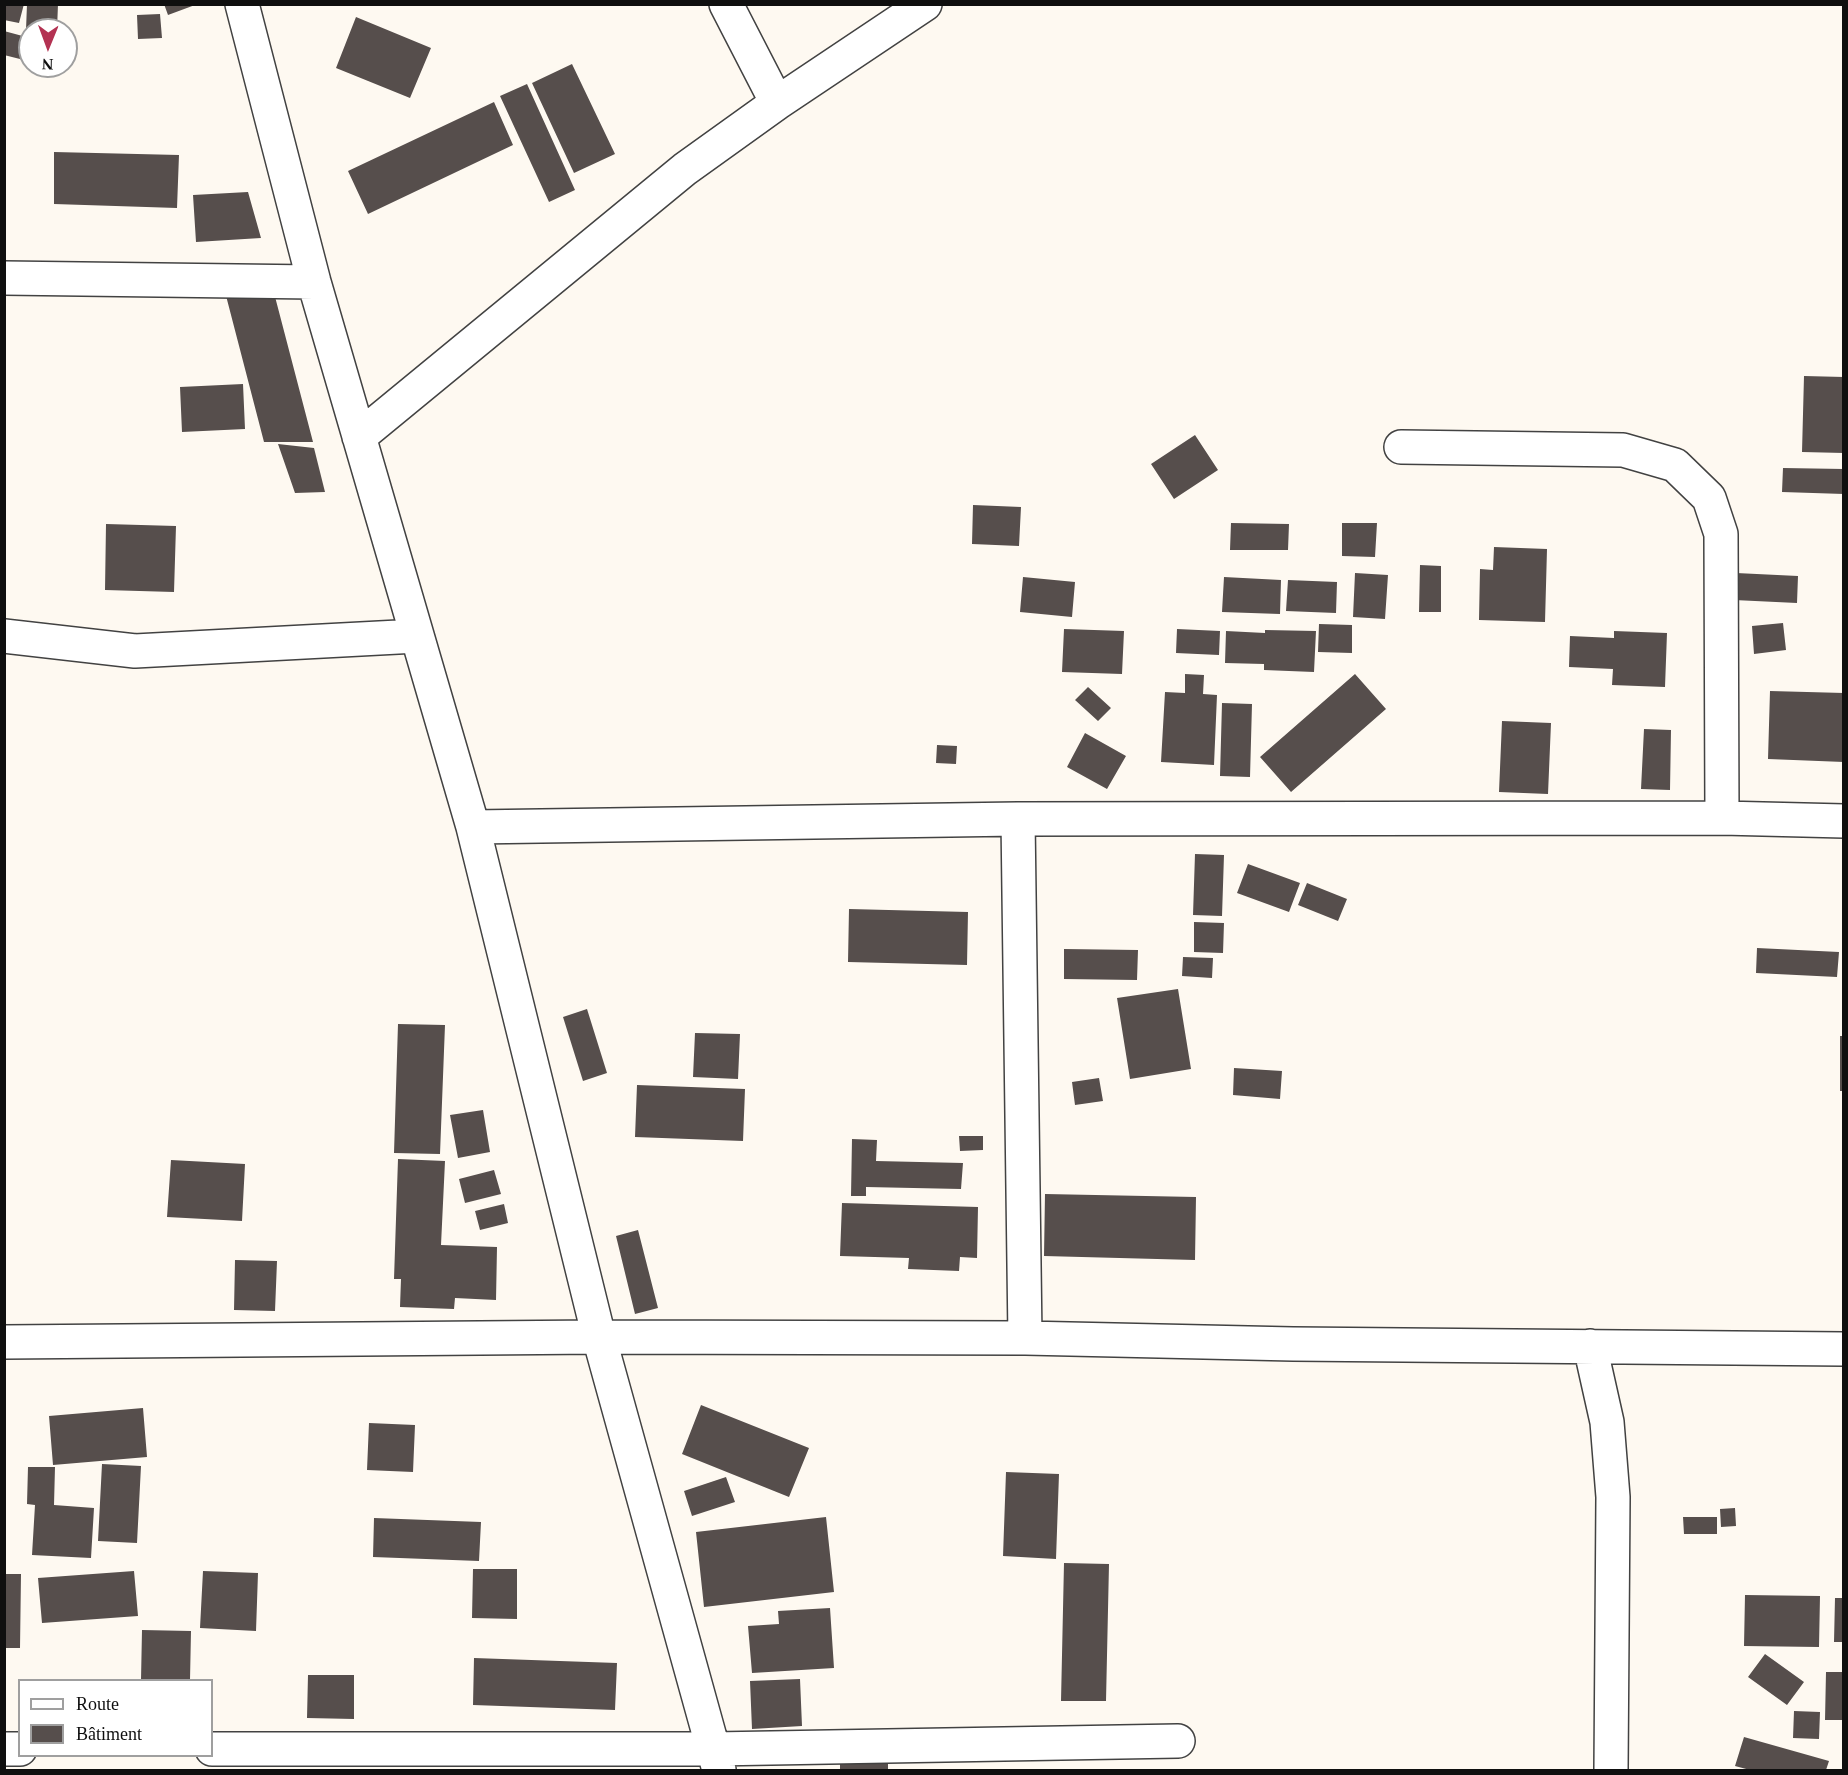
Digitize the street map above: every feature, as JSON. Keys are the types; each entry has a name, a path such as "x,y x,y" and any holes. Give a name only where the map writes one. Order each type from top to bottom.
{"street":[{"path":"242,4 314,282 473,827 599,1337 716,1760"},
{"path":"726,4 777,103"},
{"path":"359,437 685,169 777,103 925,4"},
{"path":"4,278 314,282"},
{"path":"1401,447 1623,450 1675,465 1708,498 1721,534 1722,818"},
{"path":"4,636 135,651 417,636"},
{"path":"473,827 1018,819 1722,818 1844,821"},
{"path":"1018,819 1025,1338"},
{"path":"4,1342 599,1337 1025,1338 1293,1344 1844,1349"},
{"path":"1590,1346 1607,1422 1613,1497 1611,1770"},
{"path":"213,1749 716,1760 1178,1742"}],"building":[{"path":"4,4 24,4 18,23 4,20"},
{"path":"27,4 58,4 57,18 26,18"},
{"path":"164,4 195,4 195,5 168,15"},
{"path":"160,14 162,38 138,39 137,15"},
{"path":"356,17 431,48 410,98 336,68"},
{"path":"4,31 18,35 18,58 4,55"},
{"path":"572,64 615,154 574,173 532,83"},
{"path":"527,84 575,190 549,202 500,96"},
{"path":"494,102 513,145 368,214 348,171"},
{"path":"54,152 179,155 177,208 54,204"},
{"path":"248,192 261,238 196,242 193,195"},
{"path":"224,288 273,289 313,442 264,442"},
{"path":"1804,376 1844,377 1844,453 1802,452"},
{"path":"243,384 245,429 182,432 180,387"},
{"path":"1195,435 1218,470 1174,499 1151,464"},
{"path":"278,444 314,448 325,492 295,493"},
{"path":"1783,468 1844,469 1844,494 1782,492"},
{"path":"973,505 1021,507 1019,546 972,544"},
{"path":"1231,523 1289,524 1288,550 1230,550"},
{"path":"1342,523 1377,523 1375,557 1342,556"},
{"path":"106,524 176,526 174,592 105,590"},
{"path":"1494,547 1547,549 1545,622 1479,620 1480,569 1493,570"},
{"path":"1420,565 1441,566 1441,612 1419,612"},
{"path":"1355,573 1388,575 1385,619 1353,617"},
{"path":"1736,573 1798,576 1797,603 1734,600"},
{"path":"1023,577 1075,582 1072,617 1020,612"},
{"path":"1224,577 1281,580 1280,614 1222,612"},
{"path":"1288,580 1337,582 1336,613 1286,611"},
{"path":"1783,623 1786,650 1754,654 1752,626"},
{"path":"1319,624 1352,625 1352,653 1318,652"},
{"path":"1064,629 1124,631 1122,674 1062,672"},
{"path":"1177,629 1220,631 1219,655 1176,653"},
{"path":"1265,630 1316,631 1314,672 1264,670 1264,664 1225,663 1226,631 1265,633"},
{"path":"1614,631 1667,633 1665,687 1612,685 1613,669 1569,667 1570,636 1614,638"},
{"path":"1185,674 1204,675 1203,694 1217,695 1214,765 1161,762 1165,692 1185,693"},
{"path":"1355,674 1386,709 1291,792 1260,757"},
{"path":"1088,687 1111,708 1098,721 1075,700"},
{"path":"1770,691 1844,693 1844,762 1768,759"},
{"path":"1222,703 1252,704 1250,777 1220,776"},
{"path":"1502,721 1551,723 1548,794 1499,792"},
{"path":"1644,729 1671,730 1670,790 1641,789"},
{"path":"1085,733 1126,756 1107,789 1067,767"},
{"path":"937,745 957,746 956,764 936,763"},
{"path":"1195,854 1224,855 1222,916 1193,915"},
{"path":"1248,864 1300,883 1289,912 1237,893"},
{"path":"1307,883 1347,899 1338,921 1298,905"},
{"path":"849,909 968,912 967,965 848,962"},
{"path":"1194,922 1224,923 1223,953 1194,952"},
{"path":"1757,948 1839,952 1837,977 1756,973"},
{"path":"1064,949 1138,950 1137,980 1064,979"},
{"path":"1183,957 1213,958 1212,978 1182,976"},
{"path":"1178,989 1191,1069 1130,1079 1117,998"},
{"path":"587,1009 607,1073 583,1081 563,1017"},
{"path":"398,1024 445,1025 440,1154 394,1153"},
{"path":"695,1033 740,1034 738,1079 693,1077"},
{"path":"1840,1036 1844,1036 1844,1091 1840,1091"},
{"path":"1234,1068 1282,1071 1280,1099 1233,1095"},
{"path":"1099,1078 1103,1101 1075,1105 1072,1082"},
{"path":"637,1085 745,1089 743,1141 635,1137"},
{"path":"483,1110 490,1152 458,1158 450,1115"},
{"path":"959,1136 983,1136 983,1150 960,1151"},
{"path":"852,1139 877,1140 876,1161 963,1163 961,1189 866,1187 866,1196 851,1196"},
{"path":"398,1159 445,1161 441,1245 497,1247 496,1300 455,1298 454,1309 400,1307 401,1279 394,1279"},
{"path":"171,1160 245,1164 242,1221 167,1217"},
{"path":"494,1170 501,1194 465,1203 459,1179"},
{"path":"1045,1194 1196,1197 1195,1260 1044,1256"},
{"path":"842,1203 978,1207 977,1258 960,1257 959,1271 908,1269 909,1258 840,1256"},
{"path":"504,1204 508,1223 480,1230 475,1211"},
{"path":"638,1230 658,1308 635,1314 616,1236"},
{"path":"235,1260 277,1261 275,1311 234,1310"},
{"path":"701,1405 809,1448 789,1497 682,1454"},
{"path":"143,1408 147,1457 53,1465 49,1416"},
{"path":"369,1423 415,1425 413,1472 367,1470"},
{"path":"102,1464 141,1466 137,1543 98,1541"},
{"path":"28,1467 55,1467 54,1505 94,1508 91,1558 32,1555 35,1505 27,1504"},
{"path":"1006,1472 1059,1474 1056,1559 1003,1556"},
{"path":"726,1477 735,1502 692,1516 684,1491"},
{"path":"1735,1508 1736,1526 1721,1527 1720,1509"},
{"path":"826,1517 834,1592 704,1607 696,1532"},
{"path":"1683,1517 1717,1517 1717,1534 1684,1534"},
{"path":"374,1518 481,1522 479,1561 373,1557"},
{"path":"1064,1563 1109,1564 1106,1701 1061,1701"},
{"path":"473,1569 517,1569 517,1619 472,1618"},
{"path":"134,1571 138,1616 42,1623 38,1578"},
{"path":"203,1571 258,1573 256,1631 200,1628"},
{"path":"4,1574 21,1574 20,1648 4,1648"},
{"path":"1745,1595 1820,1596 1819,1647 1744,1646"},
{"path":"1835,1598 1844,1598 1844,1642 1834,1642"},
{"path":"830,1608 834,1668 752,1673 748,1626 779,1624 778,1611"},
{"path":"142,1630 191,1631 190,1679 141,1679"},
{"path":"1765,1654 1804,1682 1787,1705 1748,1677"},
{"path":"474,1658 617,1663 615,1710 473,1705"},
{"path":"1826,1672 1844,1672 1844,1720 1825,1720"},
{"path":"308,1675 354,1675 354,1719 307,1718"},
{"path":"800,1679 802,1726 752,1729 750,1681"},
{"path":"1794,1711 1820,1712 1819,1739 1793,1738"},
{"path":"1744,1737 1829,1761 1826,1770 1750,1770 1735,1766"},
{"path":"840,1763 888,1764 888,1770 840,1770"}]}
